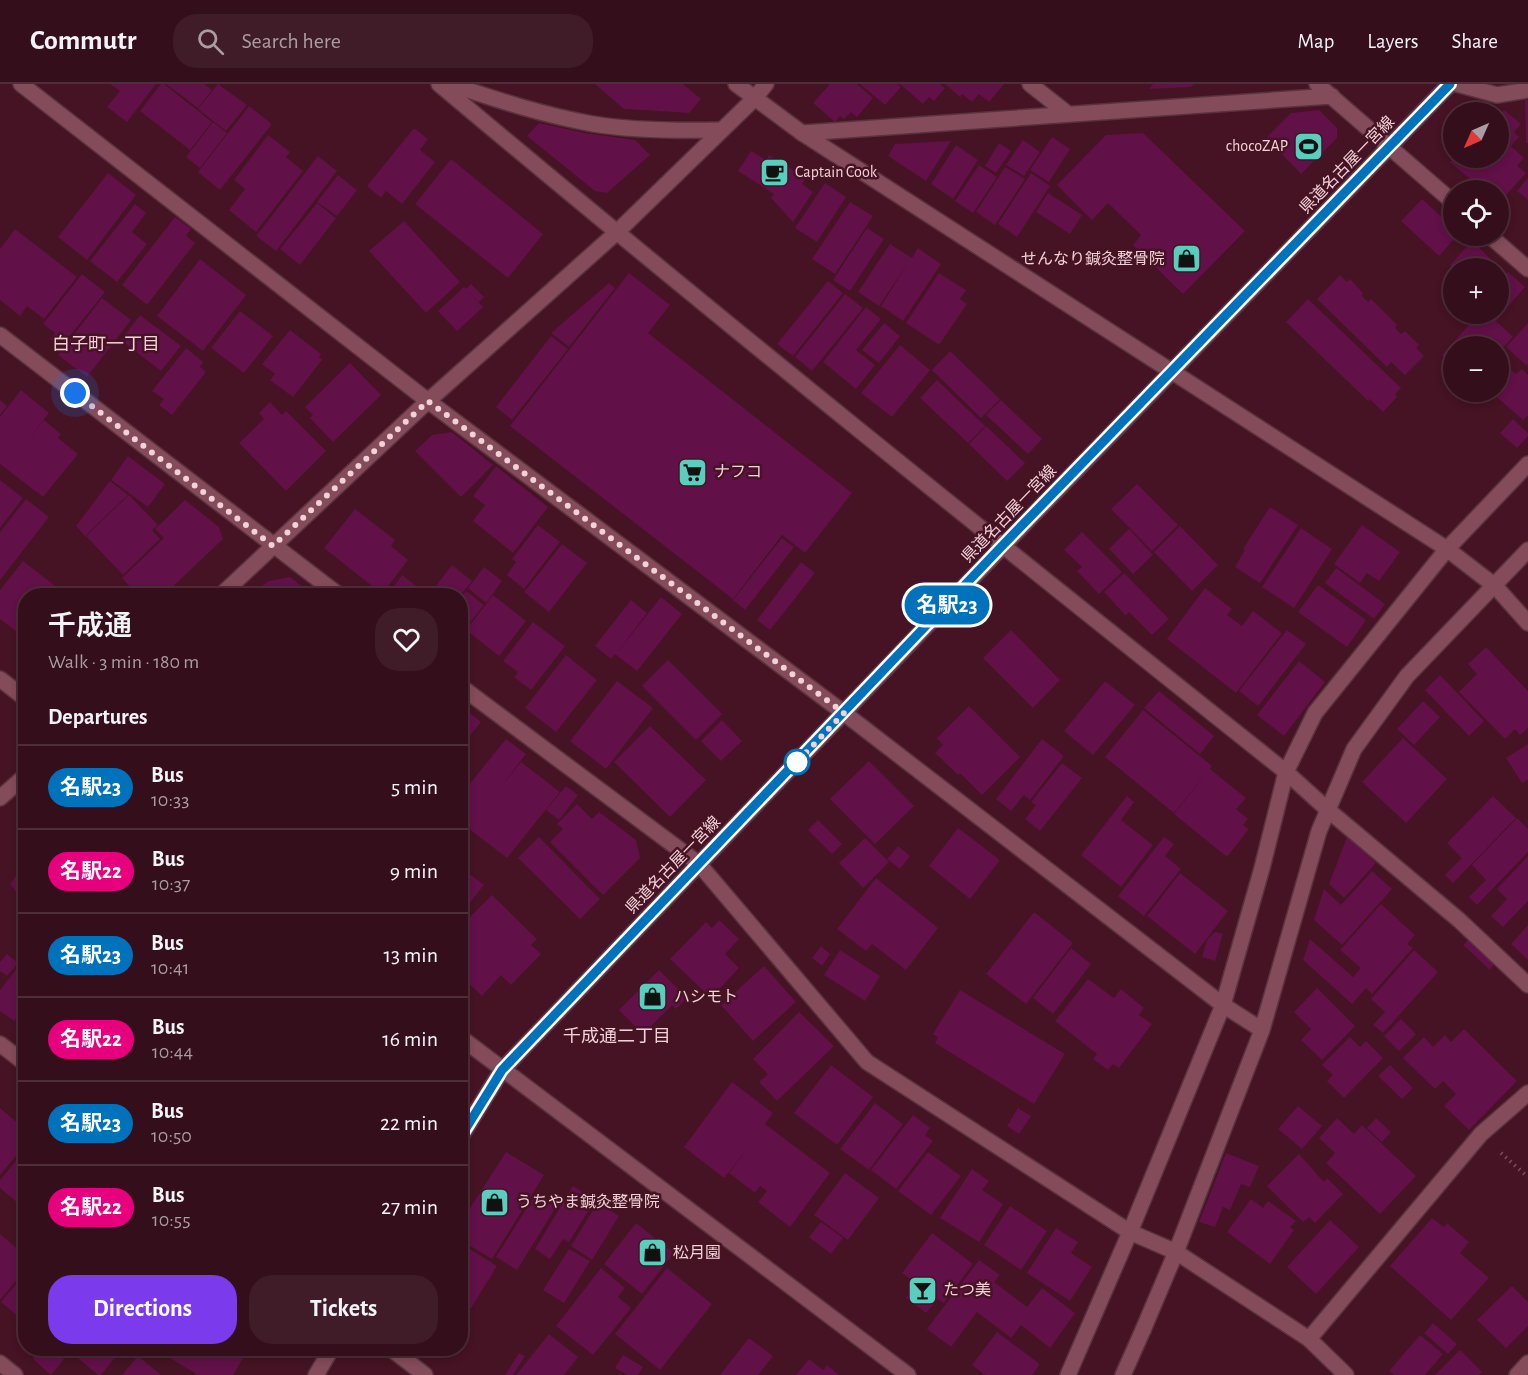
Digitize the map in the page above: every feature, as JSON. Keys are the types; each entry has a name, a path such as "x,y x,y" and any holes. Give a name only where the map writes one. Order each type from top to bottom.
{"street":[{"path":"21,84 428,401 844,713 1223,1005 1262,1030"},
{"path":"439,84 616,233 1002,546 1286,772 1460,920 1528,985"},
{"path":"450,84 514,106 593,124 665,131 722,130"},
{"path":"736,84 802,133 1447,549 1495,586 1528,623"},
{"path":"228,588 428,401 616,233 754,99 766,84"},
{"path":"1030,84 1068,114"},
{"path":"1317,84 1443,193"},
{"name":"県道名古屋一宮線","path":"468,1125 502,1070 1002,546 1450,84"},
{"path":"1457,84 1497,95 1528,90"},
{"path":"802,133 1332,96"},
{"path":"1502,246 1528,269"},
{"path":"0,335 329,588"},
{"path":"1068,1375 1130,1232 1223,1005 1262,868 1286,772 1316,713 1447,549 1528,464"},
{"path":"1123,1375 1176,1252 1262,1030 1319,831 1354,749 1407,676 1528,550"},
{"path":"0,679 18,693"},
{"path":"468,692 699,864 867,1062 1130,1232 1176,1252 1309,1339 1346,1375"},
{"path":"0,798 18,782"},
{"path":"468,1043 909,1375"},
{"path":"0,1044 18,1058"},
{"path":"1309,1339 1481,1134 1528,1093"},
{"path":"316,1375 327,1356"},
{"path":"400,1356 425,1375"},
{"path":"1517,1375 1528,1363"},
{"path":"0,1364 15,1375"}],"path":[{"path":"1481,1134 1528,1178"}],"building":[{"path":"110,84 156,84 127,122 107,107 120,91"},
{"path":"161,84 212,122 190,150 140,111"},
{"path":"166,84 204,84 212,90 198,108"},
{"path":"218,84 247,105 226,131 198,109"},
{"path":"595,84 683,84 701,99 689,113 624,109"},
{"path":"830,84 857,84 873,98 857,117 851,112 844,119 840,116 835,122 813,103"},
{"path":"860,84 897,84 901,87 885,105"},
{"path":"900,84 940,84 945,88 934,101 929,97 923,104"},
{"path":"945,84 1004,84 989,102 979,94 972,102 962,94 960,97"},
{"path":"1153,84 1194,84 1191,87 1149,89"},
{"path":"1525,100 1528,100 1528,143 1526,143"},
{"path":"249,106 272,124 220,190 198,172"},
{"path":"1319,110 1337,128 1337,138 1301,174 1266,138 1291,113"},
{"path":"1509,114 1521,124 1514,132 1519,137 1511,146 1524,158 1517,166 1526,173 1509,192 1509,180 1471,180 1457,168 1509,168"},
{"path":"213,122 227,133 200,168 186,157"},
{"path":"539,123 585,133 635,140 650,155 607,193 595,191 527,136"},
{"path":"414,128 428,139 420,150 435,162 402,204 386,191 381,198 367,186"},
{"path":"1143,133 1245,231 1183,294 1133,245 1141,235 1108,203 1092,220 1057,185 1106,135"},
{"path":"268,135 290,152 286,157 303,171 256,232 229,210 245,189 234,180"},
{"path":"1052,137 1070,149 1049,182 1030,170"},
{"path":"1023,140 1040,152 1024,176 1006,165"},
{"path":"951,141 926,181 888,156 895,144"},
{"path":"999,143 1011,151 996,173 985,166"},
{"path":"956,145 978,160 953,199 931,184"},
{"path":"751,151 766,160 769,155 805,178 802,184 813,192 793,222 771,198 774,194 738,171"},
{"path":"318,156 337,171 276,251 256,236"},
{"path":"451,159 543,234 508,278 415,204"},
{"path":"979,165 997,177 973,213 955,201"},
{"path":"1005,167 1025,179 995,225 976,212"},
{"path":"108,173 136,195 87,260 58,237"},
{"path":"1031,173 1050,186 1017,237 998,224"},
{"path":"338,175 357,190 337,216 317,202"},
{"path":"1528,178 1528,200 1517,191"},
{"path":"825,183 846,197 817,242 795,228"},
{"path":"1048,193 1082,215 1070,234 1036,212"},
{"path":"1422,199 1443,218 1443,246 1448,246 1439,256 1401,221"},
{"path":"850,202 873,216 835,274 812,259"},
{"path":"317,203 336,218 300,265 280,249"},
{"path":"135,204 146,213 132,232 147,244 117,282 90,261"},
{"path":"175,217 191,229 186,236 195,243 147,305 122,285"},
{"path":"404,221 460,282 426,313 369,251"},
{"path":"867,228 884,239 850,291 833,280"},
{"path":"15,229 77,277 44,319 27,306 20,316 0,300 0,249"},
{"path":"890,244 912,258 918,248 941,264 903,321 881,306 906,266 879,306 858,292"},
{"path":"1467,246 1477,246 1490,258 1456,258"},
{"path":"200,259 246,295 203,351 157,316"},
{"path":"629,273 670,305 648,333 852,493 805,553 782,535 733,599 510,426"},
{"path":"939,273 966,290 960,299 967,304 939,345 906,323"},
{"path":"1509,273 1525,287 1509,305"},
{"path":"82,274 105,292 61,347 50,339 55,333 43,324"},
{"path":"1340,275 1347,282 1350,279 1368,302 1371,299 1397,325 1395,328 1401,334 1405,331 1419,345 1416,348 1424,356 1405,375 1391,362 1387,367 1317,299"},
{"path":"828,281 843,293 793,356 777,344"},
{"path":"609,283 615,288 569,347 551,333"},
{"path":"471,284 484,297 479,302 468,291 483,307 457,331 438,311 464,287 466,289"},
{"path":"845,294 863,308 812,371 795,357"},
{"path":"102,298 131,320 87,377 58,355"},
{"path":"1308,299 1401,388 1395,394 1397,397 1383,412 1370,399 1368,401 1286,322"},
{"path":"866,307 881,319 856,350 875,365 856,389 823,362"},
{"path":"240,311 273,336 244,373 211,348"},
{"path":"140,315 181,346 161,371 121,340"},
{"path":"884,323 900,336 879,363 862,350"},
{"path":"1528,323 1527,366 1509,350 1509,344"},
{"path":"1470,324 1499,324 1513,337 1509,341 1509,336 1459,336"},
{"path":"290,330 321,354 319,357 322,360 293,397 270,380 275,374 262,364"},
{"path":"551,336 568,349 512,420 496,407"},
{"path":"900,345 930,370 892,417 861,393"},
{"path":"186,348 203,362 200,367 206,372 172,415 159,405 164,399 152,391"},
{"path":"950,351 1000,399 981,418 932,370"},
{"path":"350,363 381,395 333,442 310,418 313,415 305,407"},
{"path":"1509,368 1516,374 1522,369 1528,375 1528,415 1523,420 1502,402 1509,402"},
{"path":"937,380 985,426 968,443 920,398"},
{"path":"21,390 49,413 27,441 44,420 61,434 58,438 78,454 43,497 0,464 0,417"},
{"path":"0,400 7,406 0,415"},
{"path":"1001,400 1042,439 1028,454 986,415"},
{"path":"270,402 282,415 286,411 326,451 286,491 239,443 264,419 259,413"},
{"path":"1513,419 1528,433 1517,448 1500,433"},
{"path":"986,426 1025,463 1007,481 969,444"},
{"path":"452,432 493,465 461,497 415,451 432,435"},
{"path":"128,456 165,484 148,507 111,480"},
{"path":"496,466 548,507 513,553 473,521 485,505 473,496"},
{"path":"0,480 23,498 0,528"},
{"path":"110,481 128,495 85,536 76,526"},
{"path":"1137,484 1178,525 1152,551 1111,509"},
{"path":"129,495 158,525 152,530 160,539 123,575 86,536"},
{"path":"26,499 49,517 0,580 0,532"},
{"path":"185,500 219,527 223,539 171,588 131,588 122,578 164,538 155,529"},
{"path":"1270,507 1298,525 1260,583 1235,567 1245,550 1243,549"},
{"path":"355,509 395,540 391,546 408,560 387,588 374,588 324,548"},
{"path":"538,525 560,542 524,589 507,575 516,562 512,559"},
{"path":"1362,525 1400,552 1379,581 1367,573 1360,583 1334,564"},
{"path":"1180,526 1218,565 1192,591 1154,552"},
{"path":"1301,528 1332,549 1294,608 1262,587"},
{"path":"1129,529 1153,555 1133,574 1109,549"},
{"path":"1082,532 1122,572 1099,594 1077,571 1082,567 1064,550"},
{"path":"782,538 794,547 745,610 733,600"},
{"path":"562,544 587,563 549,612 524,592"},
{"path":"23,561 58,588 18,588 18,633 0,619 0,590"},
{"path":"801,562 815,573 770,630 757,620"},
{"path":"452,565 472,581 466,588 434,588"},
{"path":"484,567 502,581 486,603 468,588"},
{"path":"1336,568 1385,604 1374,619 1325,583"},
{"path":"1124,573 1169,619 1152,635 1129,612 1126,616 1104,592"},
{"path":"402,575 419,588 393,588"},
{"path":"290,577 304,588 259,588 269,581"},
{"path":"1318,585 1366,620 1347,647 1298,612"},
{"path":"1205,588 1232,609 1227,615 1242,626 1253,611 1282,633 1236,693 1167,639"},
{"path":"468,593 484,605 468,625"},
{"path":"493,595 526,621 499,656 468,632 468,627"},
{"path":"661,597 682,614 637,671 615,654 611,659 595,646 631,600 647,613 617,653"},
{"path":"533,622 565,646 531,690 514,677 518,672 503,661"},
{"path":"1011,630 1060,680 1033,708 983,658"},
{"path":"1287,630 1306,644 1258,706 1239,691"},
{"path":"1486,647 1528,691 1528,728 1520,735 1515,729 1505,739 1459,692 1477,674 1468,664"},
{"path":"566,655 597,680 556,732 525,708"},
{"path":"668,660 722,714 696,740 642,686"},
{"path":"1299,661 1325,682 1284,736 1257,715"},
{"path":"1440,675 1484,721 1469,736 1425,690"},
{"path":"617,681 653,708 606,769 570,741"},
{"path":"1105,681 1135,705 1093,755 1064,731"},
{"path":"1159,691 1214,736 1200,754 1144,708"},
{"path":"1423,701 1440,717 1414,745 1397,729"},
{"path":"969,706 1020,757 982,795 935,753 943,745 937,738"},
{"path":"1143,710 1212,766 1210,769 1246,798 1236,809 1248,819 1243,825 1249,829 1227,857 1174,814 1207,773 1174,813 1105,757"},
{"path":"468,711 481,722 468,738"},
{"path":"722,720 742,741 721,761 701,741"},
{"path":"650,726 706,780 670,817 614,762"},
{"path":"1403,738 1447,779 1406,823 1362,782"},
{"path":"506,739 526,754 503,784 521,762 560,792 507,858 468,828 468,786"},
{"path":"1042,739 1064,756 1030,800 1024,795 1011,811 996,799"},
{"path":"1528,744 1528,780 1522,783 1506,758"},
{"path":"869,761 914,806 875,844 830,799"},
{"path":"1062,763 1082,778 1040,831 1025,819 1036,805 1031,802"},
{"path":"566,786 578,795 559,820 546,810"},
{"path":"1127,796 1134,802 1121,820 1153,845 1121,887 1081,855"},
{"path":"1493,796 1516,818 1453,883 1445,875 1462,858 1447,843"},
{"path":"577,804 592,819 599,812 636,840 640,858 603,895 550,842 563,829 557,824"},
{"path":"1517,818 1528,829 1528,852 1477,905 1469,897 1486,880 1472,865"},
{"path":"818,820 842,844 832,854 808,830"},
{"path":"958,828 1000,860 970,899 929,866"},
{"path":"539,837 600,899 580,919 518,858"},
{"path":"1164,837 1174,844 1165,856 1181,869 1144,916 1118,896"},
{"path":"1347,837 1376,863 1344,898 1329,884"},
{"path":"865,838 889,862 863,888 839,863"},
{"path":"898,846 910,856 900,869 887,859"},
{"path":"1528,856 1528,901 1503,927 1491,916 1507,899 1497,889"},
{"path":"1372,871 1392,889 1342,945 1314,920 1324,889 1341,905"},
{"path":"468,873 484,885 468,905"},
{"path":"1180,873 1228,911 1195,954 1147,916"},
{"path":"18,874 18,894 10,884"},
{"path":"876,878 938,928 906,970 872,944 866,951 837,929"},
{"path":"492,895 537,939 531,945 541,954 511,985 501,975 482,996 468,983 468,919"},
{"path":"1381,904 1415,935 1407,944 1413,948 1372,994 1366,988 1352,1004 1303,960 1310,939 1353,977 1361,968 1340,950"},
{"path":"1034,912 1073,943 1026,1004 986,974"},
{"path":"719,920 739,939 725,954 739,968 711,998 670,959 706,922 712,928"},
{"path":"1528,925 1528,960 1511,944"},
{"path":"1215,932 1223,934 1215,961 1202,957 1207,940"},
{"path":"1468,940 1494,964 1490,970 1463,945"},
{"path":"821,946 830,954 822,966 812,958"},
{"path":"1071,948 1091,964 1053,1014 1033,998"},
{"path":"840,950 880,976 865,1001 824,975"},
{"path":"1414,950 1438,972 1383,1033 1373,1025 1385,1012 1371,999"},
{"path":"7,954 18,963 7,976 0,971 0,962"},
{"path":"764,966 796,1002 753,1041 721,1005"},
{"path":"18,967 18,1016 14,1021 0,1011 0,990"},
{"path":"659,970 687,998 676,1009 672,1005 643,1034 619,1010"},
{"path":"1088,979 1114,998 1121,989 1144,1008 1139,1015 1152,1024 1119,1068 1113,1064 1108,1070 1093,1059 1097,1054 1055,1021"},
{"path":"1317,988 1355,1026 1322,1060 1301,1040 1311,1029 1294,1012"},
{"path":"960,990 1065,1054 1034,1104 935,1043 938,1037 933,1034"},
{"path":"799,1012 834,1046 777,1101 759,1082 768,1074 753,1059"},
{"path":"1401,1019 1416,1034 1399,1051 1384,1036"},
{"path":"1464,1029 1517,1081 1469,1130 1444,1106 1456,1094 1443,1081 1435,1089 1403,1058 1424,1037 1433,1047 1445,1035 1451,1042"},
{"path":"1350,1037 1360,1047 1366,1041 1383,1058 1344,1098 1327,1081 1333,1075 1322,1065"},
{"path":"831,1065 873,1097 837,1145 794,1113"},
{"path":"1390,1065 1413,1088 1402,1099 1378,1076"},
{"path":"732,1082 773,1113 765,1124 830,1173 790,1227 758,1202 767,1191 760,1186 755,1193 729,1173 749,1147 724,1178 684,1147"},
{"path":"875,1103 903,1124 869,1170 840,1149"},
{"path":"1298,1106 1322,1126 1302,1149 1278,1129"},
{"path":"0,1108 18,1123 18,1154 0,1175"},
{"path":"1018,1108 1031,1116 1019,1134 1007,1126"},
{"path":"913,1115 930,1128 925,1135 933,1141 896,1189 871,1170"},
{"path":"1337,1118 1354,1134 1362,1125 1416,1176 1380,1214 1326,1163 1335,1153 1319,1138"},
{"path":"1376,1118 1391,1132 1382,1142 1367,1128"},
{"path":"506,1152 544,1175 492,1259 468,1245 468,1211"},
{"path":"928,1152 961,1176 931,1215 898,1191"},
{"path":"1226,1153 1259,1166 1250,1187 1241,1184 1230,1210 1223,1207 1215,1227 1199,1222"},
{"path":"1299,1154 1324,1182 1327,1178 1343,1194 1315,1223 1309,1217 1303,1222 1267,1186"},
{"path":"18,1159 18,1203 0,1188 0,1180"},
{"path":"972,1169 989,1181 982,1190 1003,1204 979,1242 940,1218"},
{"path":"845,1173 879,1198 848,1240 814,1215"},
{"path":"573,1186 595,1200 569,1242 563,1239 550,1259 535,1249"},
{"path":"535,1195 556,1207 517,1270 496,1257"},
{"path":"1251,1199 1263,1208 1268,1201 1296,1221 1290,1227 1294,1230 1270,1264 1227,1232"},
{"path":"598,1202 619,1216 592,1260 571,1246"},
{"path":"1010,1206 1047,1231 1021,1270 984,1245"},
{"path":"1432,1218 1444,1227 1447,1223 1469,1242 1460,1253 1489,1278 1451,1320 1390,1266"},
{"path":"1330,1220 1359,1247 1316,1294 1287,1267"},
{"path":"821,1222 843,1238 831,1254 809,1237"},
{"path":"636,1223 674,1253 642,1294 604,1264"},
{"path":"1056,1228 1078,1242 1071,1253 1092,1267 1070,1301 1027,1273"},
{"path":"932,1233 973,1264 944,1303 938,1299 926,1313 906,1298 917,1284 902,1273"},
{"path":"0,1234 18,1249 18,1279 0,1300"},
{"path":"468,1248 497,1266 471,1308 468,1306"},
{"path":"569,1249 590,1261 564,1303 543,1290"},
{"path":"979,1260 1000,1275 994,1282 1027,1307 1042,1288 1075,1313 1050,1348 1021,1325 1011,1338 977,1312 951,1347 927,1329"},
{"path":"601,1268 625,1288 618,1297 631,1308 593,1355 556,1326"},
{"path":"667,1268 712,1304 660,1370 615,1334"},
{"path":"18,1282 18,1316 1,1302"},
{"path":"1512,1286 1528,1302 1528,1326 1506,1348 1477,1320"},
{"path":"1433,1323 1457,1344 1448,1354 1424,1333"},
{"path":"997,1332 1040,1364 1032,1375 985,1375 972,1365"},
{"path":"549,1334 578,1357 564,1375 516,1375"},
{"path":"1420,1335 1443,1354 1425,1375 1394,1375 1389,1371"},
{"path":"749,1338 773,1356 758,1375 720,1375"},
{"path":"1460,1350 1482,1372 1479,1375 1435,1375"},
{"path":"519,1353 525,1356 513,1375 505,1375"},
{"path":"623,1355 643,1367 638,1375 627,1375 615,1368"},
{"path":"35,1356 60,1356 64,1359 51,1375 33,1359"},
{"path":"76,1356 116,1356 101,1375"},
{"path":"138,1356 161,1375 122,1375"},
{"path":"166,1356 244,1356 233,1375 198,1375"},
{"path":"809,1359 823,1370 827,1365 839,1375 796,1375"}],"bus line":[{"name":"名駅23","path":"468,1125 502,1070 1002,546 1450,84"}],"place":[{"name":"chocoZAP","path":"1309,146"},
{"name":"Captain Cook","path":"774,172"},
{"name":"せんなり鍼灸整骨院","path":"1186,259"},
{"name":"ナフコ","path":"693,472"},
{"name":"ハシモト","path":"653,997"},
{"name":"うちやま鍼灸整骨院","path":"495,1202"},
{"name":"松月園","path":"652,1253"},
{"name":"たつ美","path":"922,1290"}],"district":[{"name":"白子町一丁目","path":"106,345"},
{"name":"千成通二丁目","path":"617,1037"}],"route":[{"path":"75,393 273,546 428,401 844,713 797,762"}]}
